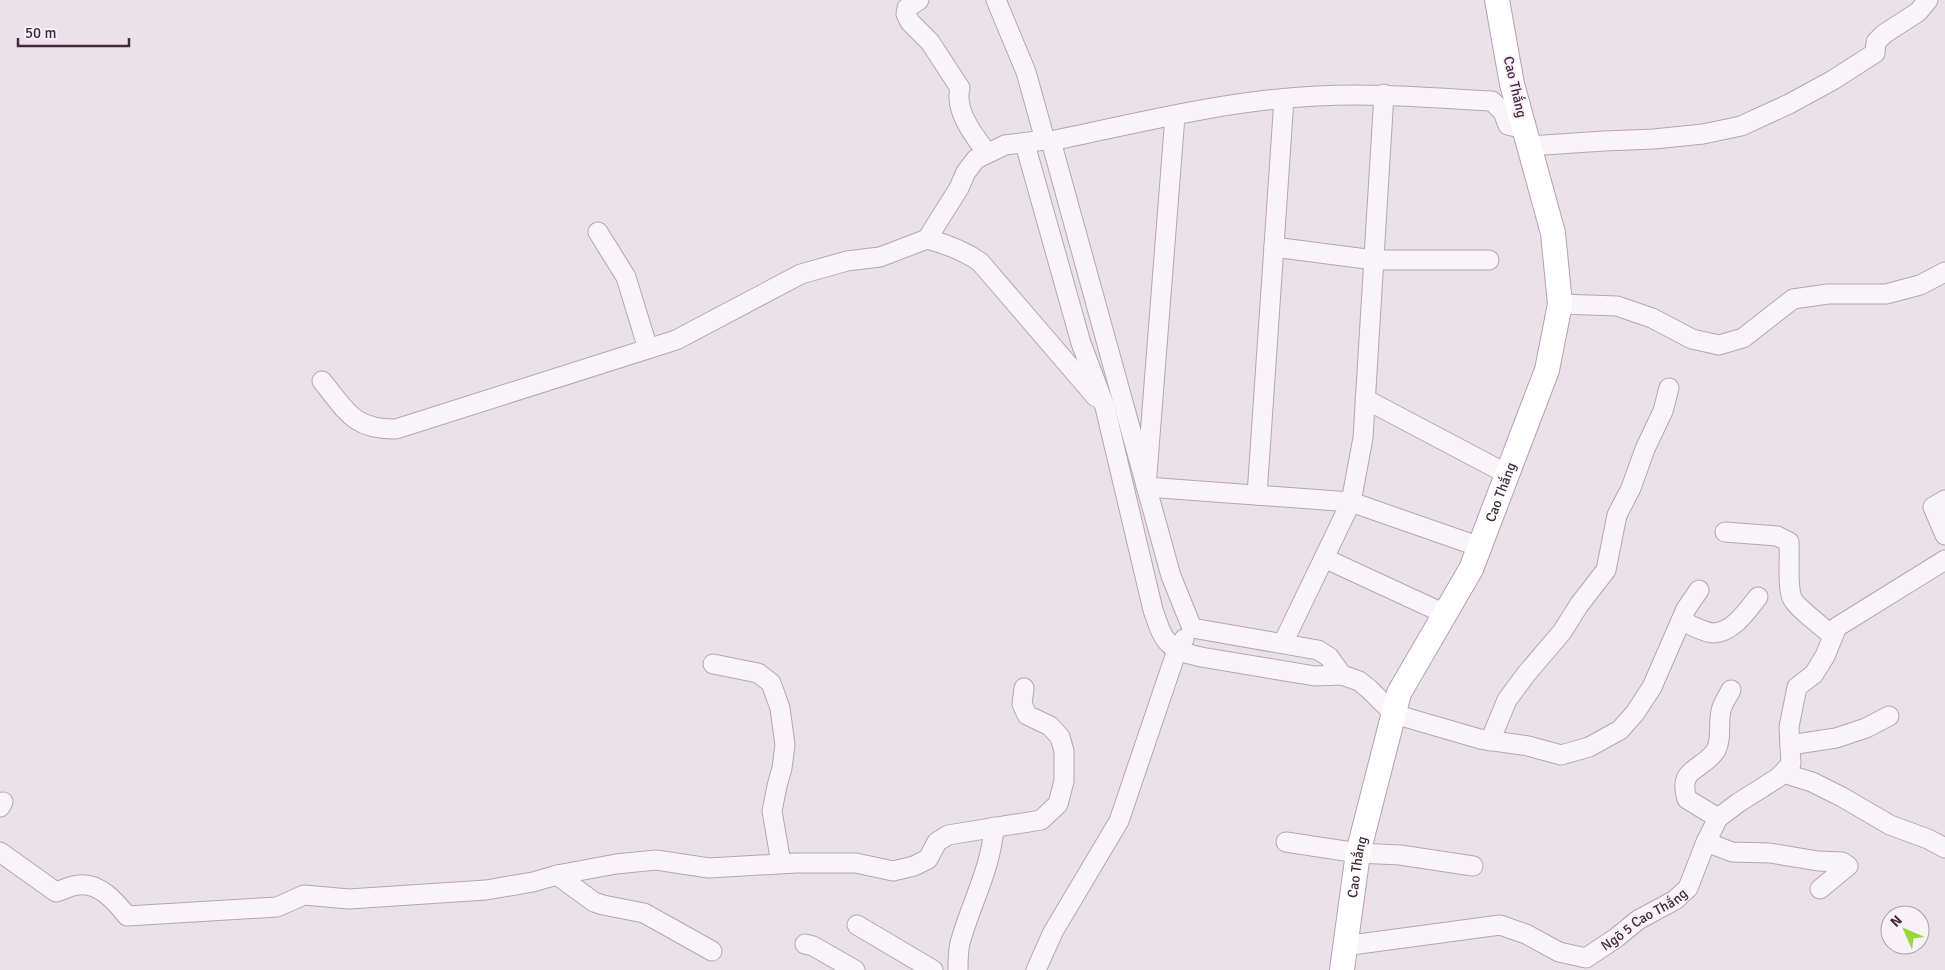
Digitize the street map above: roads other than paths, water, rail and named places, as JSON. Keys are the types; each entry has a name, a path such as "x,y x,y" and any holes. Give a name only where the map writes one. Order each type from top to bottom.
{"main road":[{"name":"Cao Thắng","path":"1342,970 1358,852 1399,693 1471,569 1547,370 1560,304 1553,233 1512,84 1497,0"}],"street":[{"path":"919,0 907,8 906,14 910,22 930,42 960,88 958,96 969,130 987,153"},
{"path":"996,0 1026,72 1048,140 1171,576 1192,628"},
{"path":"322,381 353,419 379,429 396,429 676,340 801,274 848,261 880,257 927,238 959,188 966,172 976,159 1005,146 1018,143 1025,144 1048,140 1250,102 1316,96 1384,94 1492,102 1504,112 1508,125 1527,138 1654,139 1703,134 1741,126 1789,104 1833,80 1875,53 1876,42 1884,34 1918,12 1928,0"},
{"path":"1283,643 1351,502 1363,438 1384,94"},
{"path":"1257,495 1284,99"},
{"path":"1146,487 1175,116"},
{"path":"1025,144 1082,343 1105,408 1153,610 1167,643 1177,650 1182,653 1315,676 1342,675 1369,688 1394,714 1490,741 1528,746 1561,755 1589,747 1620,730 1635,714 1652,687 1662,660 1686,609 1699,590"},
{"path":"598,232 626,277 648,349"},
{"path":"927,238 968,253 980,262 1105,408"},
{"path":"1274,247 1374,260 1489,260"},
{"path":"1560,304 1616,306 1652,318 1692,339 1720,345 1743,338 1793,299 1828,294 1886,294 1920,285 1945,272"},
{"path":"1490,741 1507,700 1562,632 1606,570 1617,515 1631,488 1645,449 1663,411 1668,388"},
{"path":"1365,399 1507,474"},
{"path":"1146,487 1351,502 1480,546"},
{"path":"1945,500 1933,507 1945,535"},
{"path":"1725,532 1777,536 1789,542 1791,563 1789,582 1792,600 1833,636"},
{"path":"1324,558 1445,614"},
{"path":"1945,560 1837,627 1825,656 1814,674 1797,687 1789,727 1791,764 1783,773 1812,782 1890,825 1928,838 1945,848"},
{"path":"1681,621 1713,633 1728,629 1747,612 1758,597"},
{"path":"1036,970 1053,932 1119,821 1177,650 1192,628"},
{"path":"1192,628 1318,650 1329,657 1342,675"},
{"path":"713,664 758,673 771,683 780,708 785,745 772,812 781,863"},
{"path":"0,852 56,892 78,884 104,891 112,897 127,916 277,907 304,895 349,899 486,890 616,864 656,860 709,868 781,863 856,863 893,871 914,866 928,859 938,842 948,836 1041,820 1050,814 1058,804 1064,780 1064,751 1060,737 1050,726 1027,715 1022,704 1024,688"},
{"path":"1718,818 1687,799 1683,788 1687,775 1716,750 1721,709 1731,690"},
{"path":"1790,745 1836,738 1866,728 1889,716"},
{"name":"Ngõ 5 Cao Thắng","path":"1344,946 1500,925 1526,934 1559,952 1586,958 1616,938 1638,920 1675,900 1688,888 1706,842 1718,818 1738,802 1783,773"},
{"path":"958,970 960,944 986,872 992,848 994,828"},
{"path":"1286,842 1358,852 1400,855 1473,866"},
{"path":"1706,842 1732,852 1770,853 1818,861 1842,862 1848,866 1820,889"},
{"path":"557,875 594,902 644,913 712,951"},
{"path":"857,925 933,970"},
{"path":"805,944 813,946 855,970"}]}
